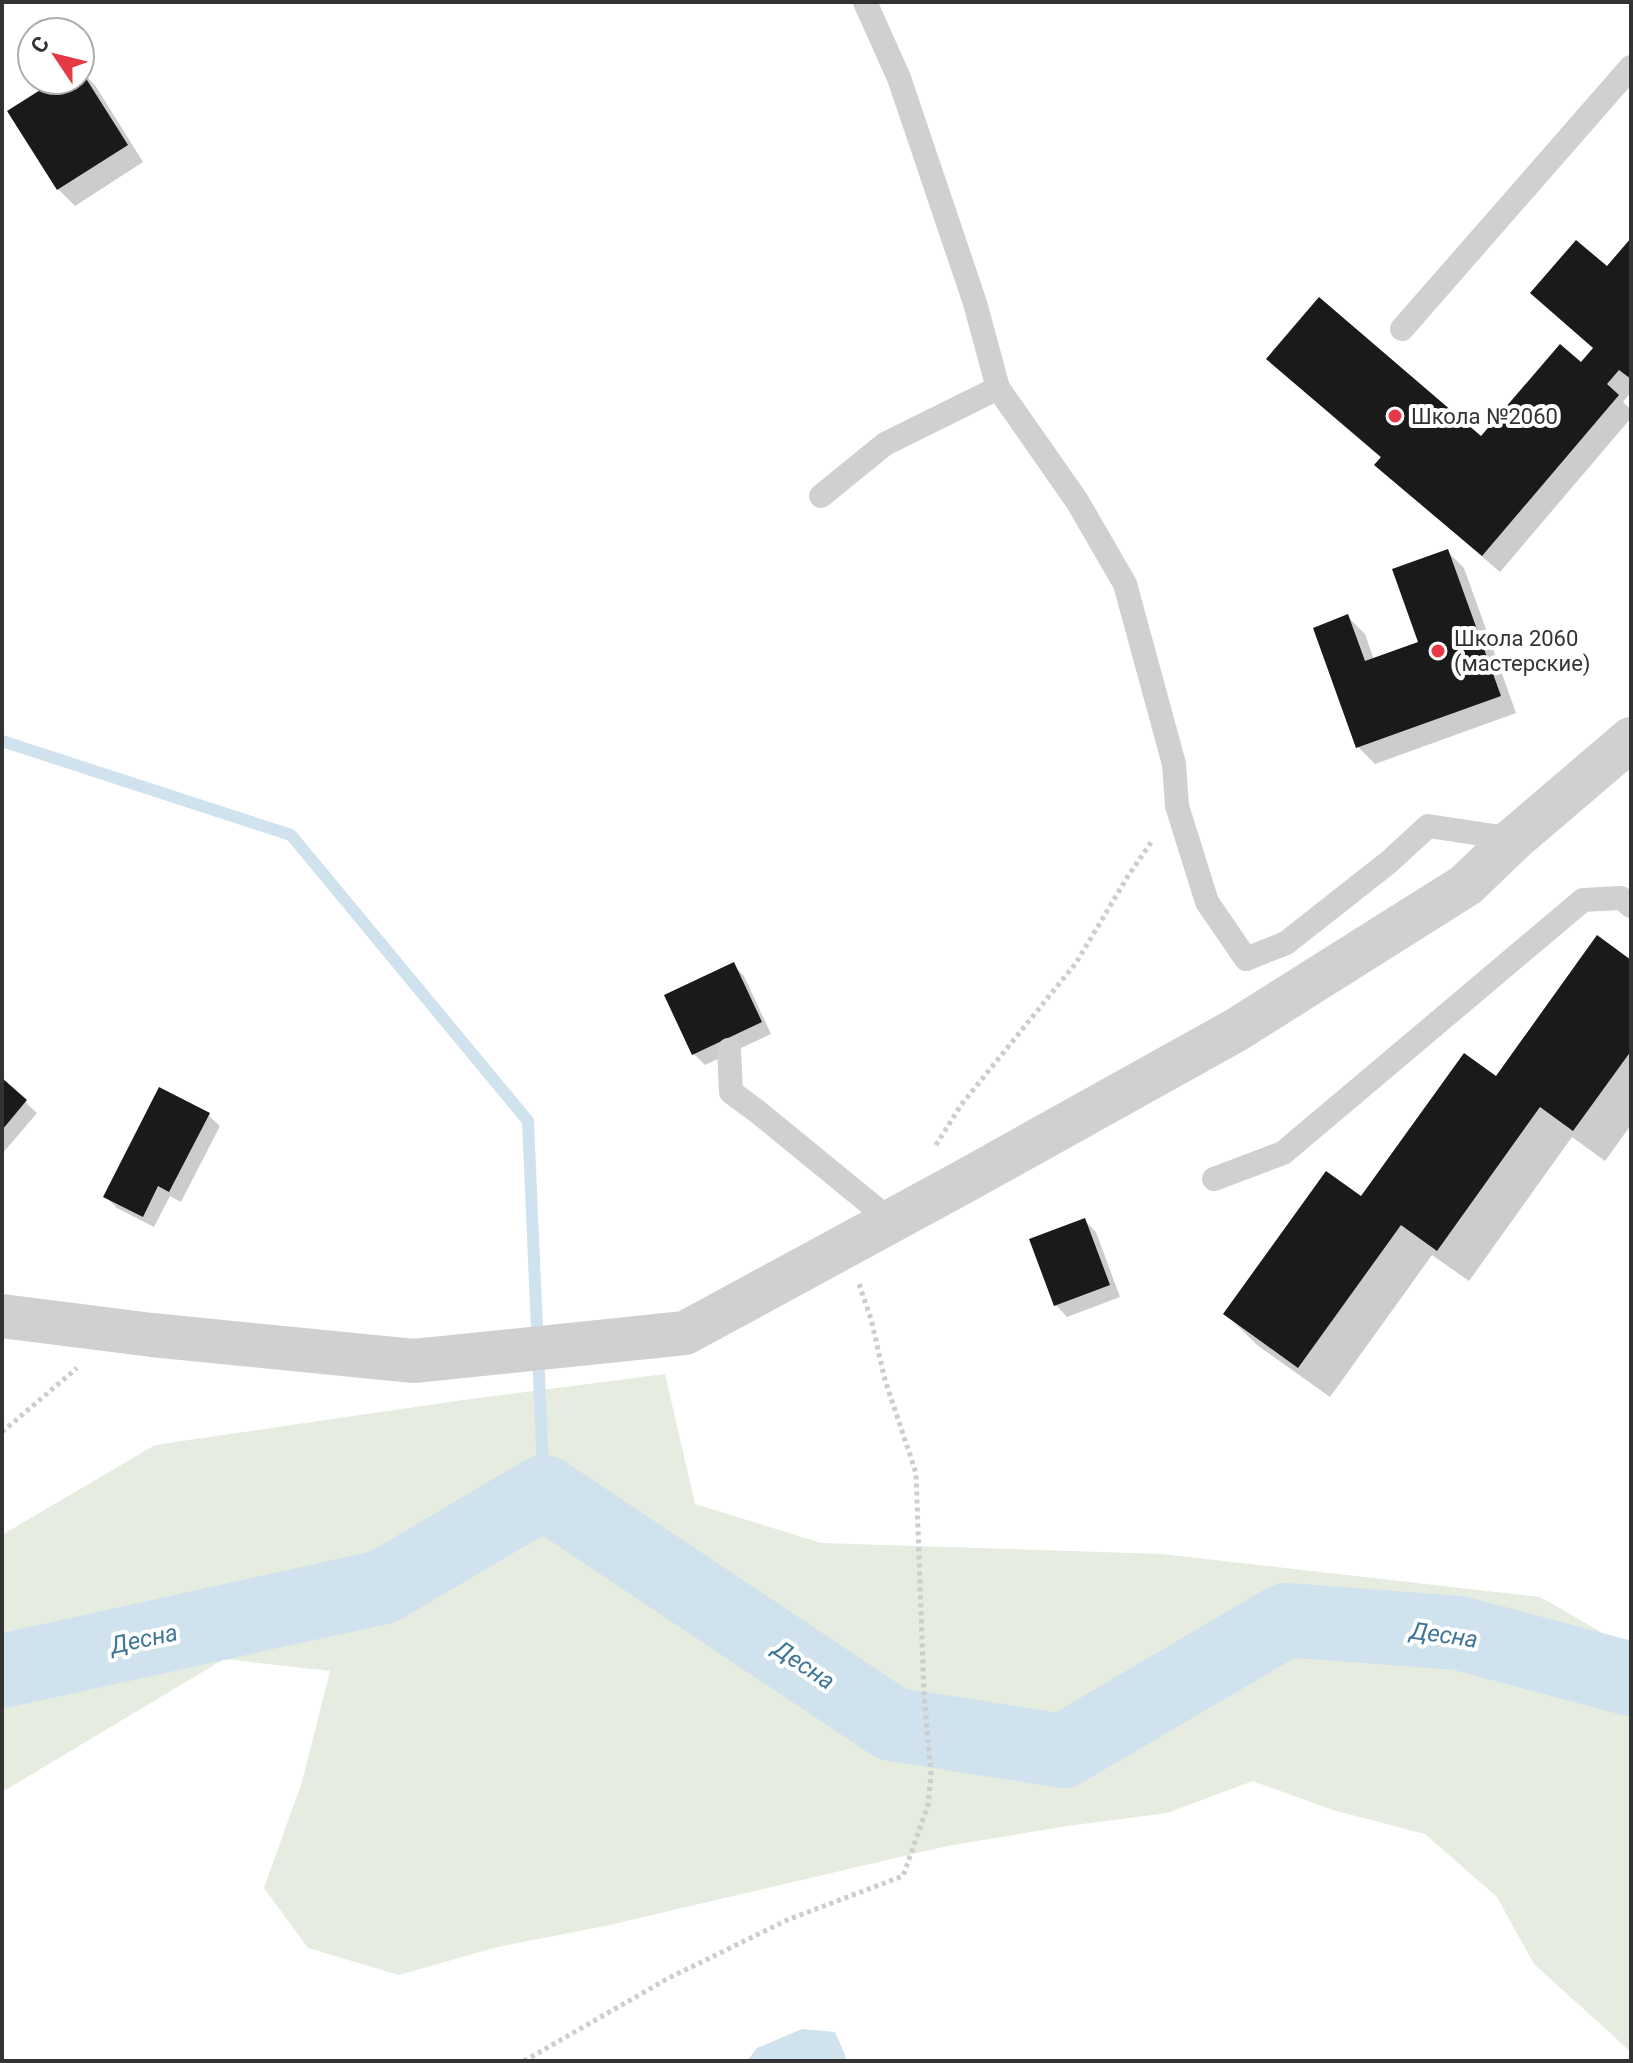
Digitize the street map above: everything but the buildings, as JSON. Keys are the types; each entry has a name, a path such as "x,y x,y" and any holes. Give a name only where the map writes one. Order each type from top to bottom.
{"street":[{"path":"2,1316 414,1361 685,1333 1236,1030 1466,885 1514,839 1631,739"}],"lane":[{"path":"865,2 904,93 975,303 998,388 1077,501 1125,584 1174,764 1177,806 1207,902 1246,959 1286,943 1389,862 1428,826 1514,839"},
{"path":"1402,329 1631,67"},
{"path":"821,496 885,444 998,388"},
{"path":"1214,1179 1283,1153 1583,900 1621,898 1631,906"},
{"path":"729,1050 731,1092 902,1214"}],"path":[{"path":"902,1214 915,1178 961,1105 1076,963 1128,876 1177,806"},
{"path":"524,2061 667,1979 787,1920 903,1876 928,1805 931,1774 924,1694 916,1473 885,1380 871,1319 845,1245"},
{"path":"2,1432 121,1331"}],"shaded area":[{"path":"665,1374 695,1504 821,1543 1161,1554 1540,1597 1631,1649 1631,2052 1534,1964 1497,1897 1425,1834 1333,1810 1253,1781 1167,1813 947,1846 605,1926 497,1947 399,1975 308,1948 264,1888 302,1782 330,1671 224,1659 2,1792 2,1535 155,1445"}],"water":[{"path":"802,2029 835,2032 846,2061 747,2061 757,2048"}],"waterway":[{"path":"2,741 291,835 528,1121 544,1492"},
{"name":"Десна","path":"2,1671 383,1587 544,1492 892,1724 1063,1751 1286,1620 1459,1633 1631,1679"}],"place":[{"name":"Школа №2060","path":"1395,416"},
{"name":"Школа 2060 (мастерские)","path":"1438,651"}]}
